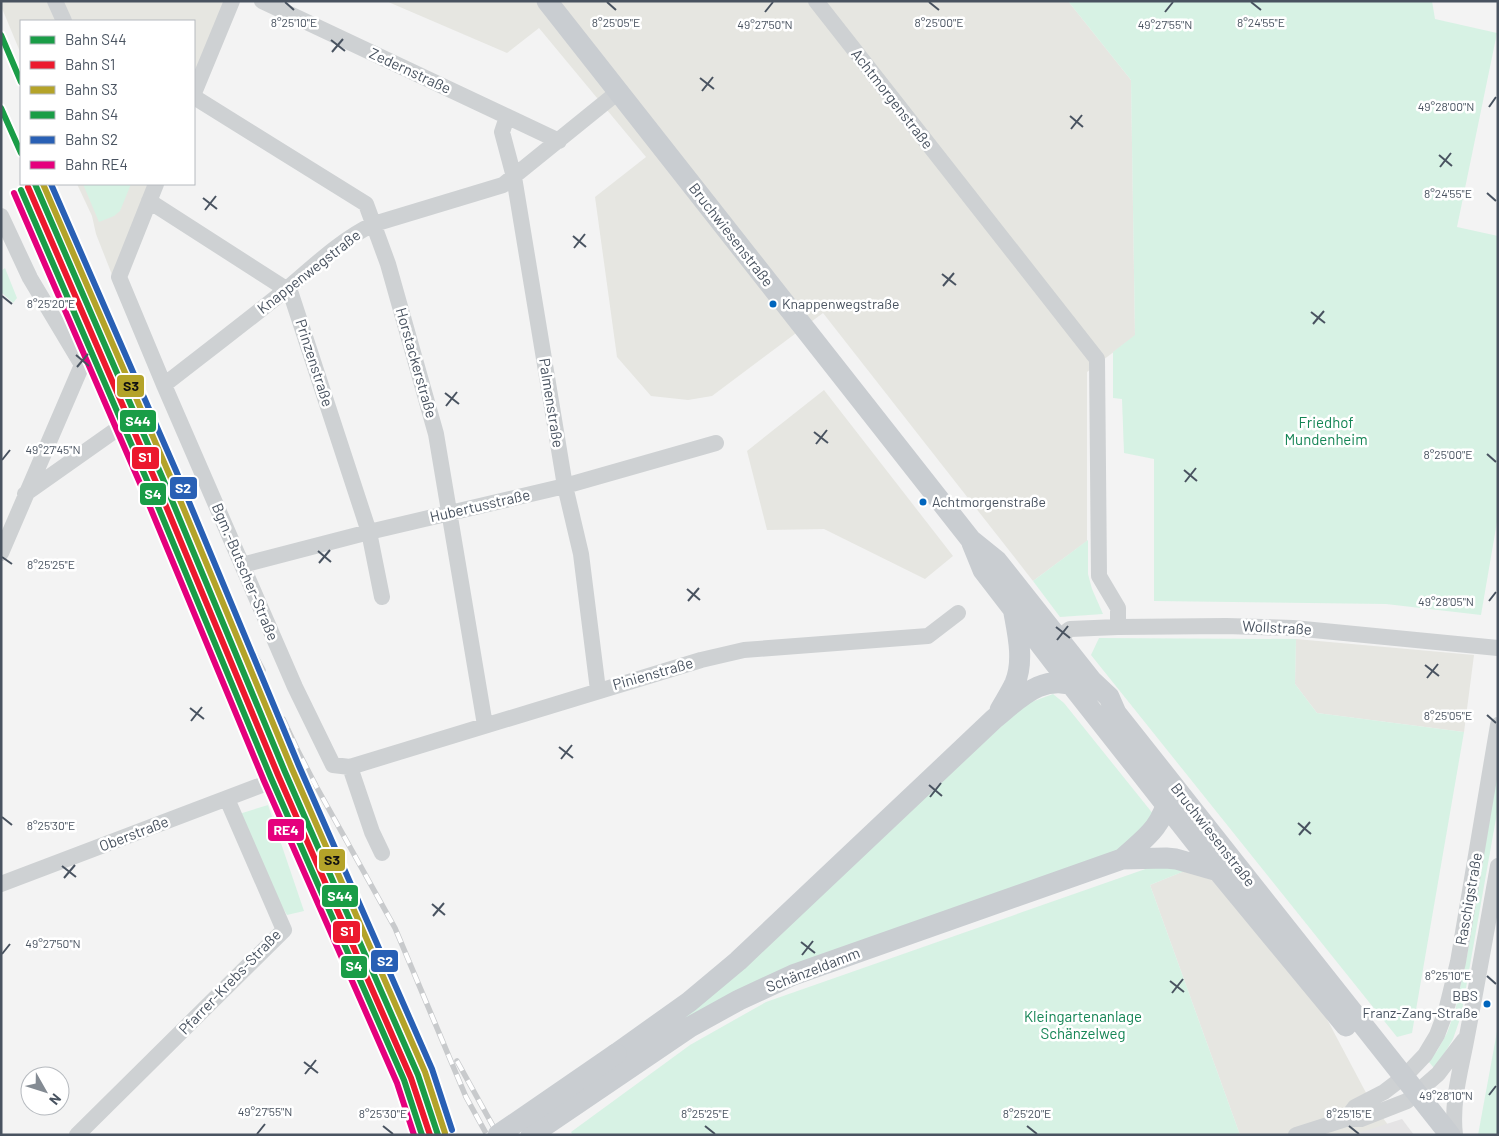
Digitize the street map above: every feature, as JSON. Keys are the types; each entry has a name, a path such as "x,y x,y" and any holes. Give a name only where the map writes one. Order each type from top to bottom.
{"main road":[{"name":"Bruchwiesenstraße","path":"547,1 971,540 997,561 1092,681 1109,697 1116,713 1172,783 1406,1089 1433,1135"},
{"name":"Bruchwiesenstraße","path":"971,540 983,570 1218,871 1406,1089 1450,1135"},
{"name":"Schänzeldamm","path":"994,719 1016,682 1019,664 1019,645 1014,610"},
{"name":"Schänzeldamm","path":"531,1135 622,1062 738,961 994,719 1027,693 1045,684 1070,683 1089,692 1116,713"},
{"name":"Schänzeldamm","path":"1122,859 1154,830 1166,806 1172,783"},
{"name":"Schänzeldamm","path":"498,1135 622,1062 654,1050 690,1027 739,1000 793,975 1122,859 1176,859 1218,871"}],"street":[{"path":"55,1 64,20"},
{"path":"195,91 232,1"},
{"name":"Zedernstraße","path":"262,1 559,141"},
{"name":"Achtmorgenstraße","path":"816,1 1096,359 1099,576 1118,608 1118,627"},
{"name":"Knappenwegstraße","path":"164,385 324,257 365,228 503,186 618,92"},
{"name":"Horstackerstraße","path":"195,98 366,204 388,264 436,434 485,725"},
{"name":"Palmenstraße","path":"507,117 502,132 514,177 565,486 582,554 598,690"},
{"path":"156,185 149,201 286,289"},
{"name":"Bgm.-Butscher-Straße","path":"149,201 119,277 295,687 333,765 350,767"},
{"path":"1,216 6,242 82,365 1,553"},
{"name":"Prinzenstraße","path":"286,289 291,294 369,532 382,597"},
{"path":"25,494 120,427 129,431 201,600"},
{"name":"Hubertusstraße","path":"242,565 369,532 565,486 716,443"},
{"name":"Pinienstraße","path":"350,767 701,660 744,650 928,636 958,613"},
{"name":"Wollstraße","path":"1058,638 1070,629 1226,626 1293,628 1498,648"},
{"name":"Raschigstraße","path":"1406,1089 1437,1035 1446,1011 1458,962 1498,725"},
{"path":"350,767 372,832 382,853"},
{"name":"Oberstraße","path":"1,884 267,782"},
{"name":"Pfarrer-Krebs-Straße","path":"78,1135 284,930 227,798"},
{"name":"Raschigstraße","path":"1406,1089 1438,1074 1467,1036 1498,866"},
{"path":"1455,1135 1455,1094 1467,1036"},
{"path":"1296,1135 1346,1119 1355,1107 1406,1089"}],"shaded area":[{"path":"1,1 225,1 195,89 195,20 20,20 20,52 1,6"},
{"path":"386,1 1068,1 1131,80 1135,336 1087,372 1087,541 1033,581 823,313 712,396 688,400 651,396 617,357 595,197 646,157 539,28 507,53"},
{"path":"77,185 158,185 118,290 96,234 92,216"},
{"path":"824,390 953,556 925,579 824,529 767,530 747,451"},
{"path":"1296,639 1474,655 1464,732 1317,713 1295,684"},
{"path":"1199,865 1303,974 1372,1104 1396,1135 1240,1135 1150,885"},
{"path":"1402,1119 1414,1135 1352,1135"}],"green space":[{"name":"Friedhof Mundenheim","path":"1068,1 1432,1 1435,19 1497,33 1457,227 1498,236 1498,516 1481,615 1386,604 1154,601 1154,459 1124,453 1122,399 1113,398 1113,352 1135,335 1131,80"},
{"path":"83,185 131,185 120,211 114,216 99,222"},
{"path":"5,268 17,298 13,303 1,292 1,271"},
{"path":"1088,540 1088,574 1092,589 1103,614 1060,617 1033,581"},
{"path":"1099,638 1296,639 1295,684 1317,713 1464,732 1412,1033 1397,1037 1091,655"},
{"path":"1053,694 1064,703 1154,815 1126,850 683,1020 682,1017 1026,704"},
{"path":"1498,766 1498,807 1461,1016 1453,1039 1435,1069 1428,1061 1437,1051 1447,1033 1455,1011 1467,956"},
{"path":"268,805 304,911 287,915 268,883 239,814"},
{"name":"Kleingartenanlage Schänzelweg","path":"1154,866 1192,868 1150,885 1240,1135 573,1135 571,1132 690,1045 766,1002"},
{"path":"1498,1026 1498,1135 1478,1135"}],"railway":[{"path":"213,576 263,670"},
{"path":"248,659 285,772"},
{"path":"283,719 316,786 395,928 466,1097 487,1135"},
{"path":"457,1061 498,1135"}],"rail line":[{"name":"S44","path":"1,35 20,80"},
{"name":"S44","path":"1,108 20,151"},
{"name":"S44","path":"35,185 163,479 285,772 418,1075 438,1135"},
{"name":"S3","path":"43,185 170,476 292,769 425,1072 445,1133"},
{"name":"S2","path":"51,185 177,473 299,766 432,1069 452,1130"},
{"name":"S1","path":"28,187 156,482 278,775 411,1078 430,1135"},
{"name":"S4","path":"21,190 149,485 271,778 404,1080 422,1135"},
{"name":"RE4","path":"14,193 142,488 264,781 397,1083 414,1135"}],"place":[{"name":"Knappenwegstraße","path":"773,304"},
{"name":"Achtmorgenstraße","path":"923,502"},
{"name":"BBS Franz-Zang-Straße","path":"1487,1004"}]}
